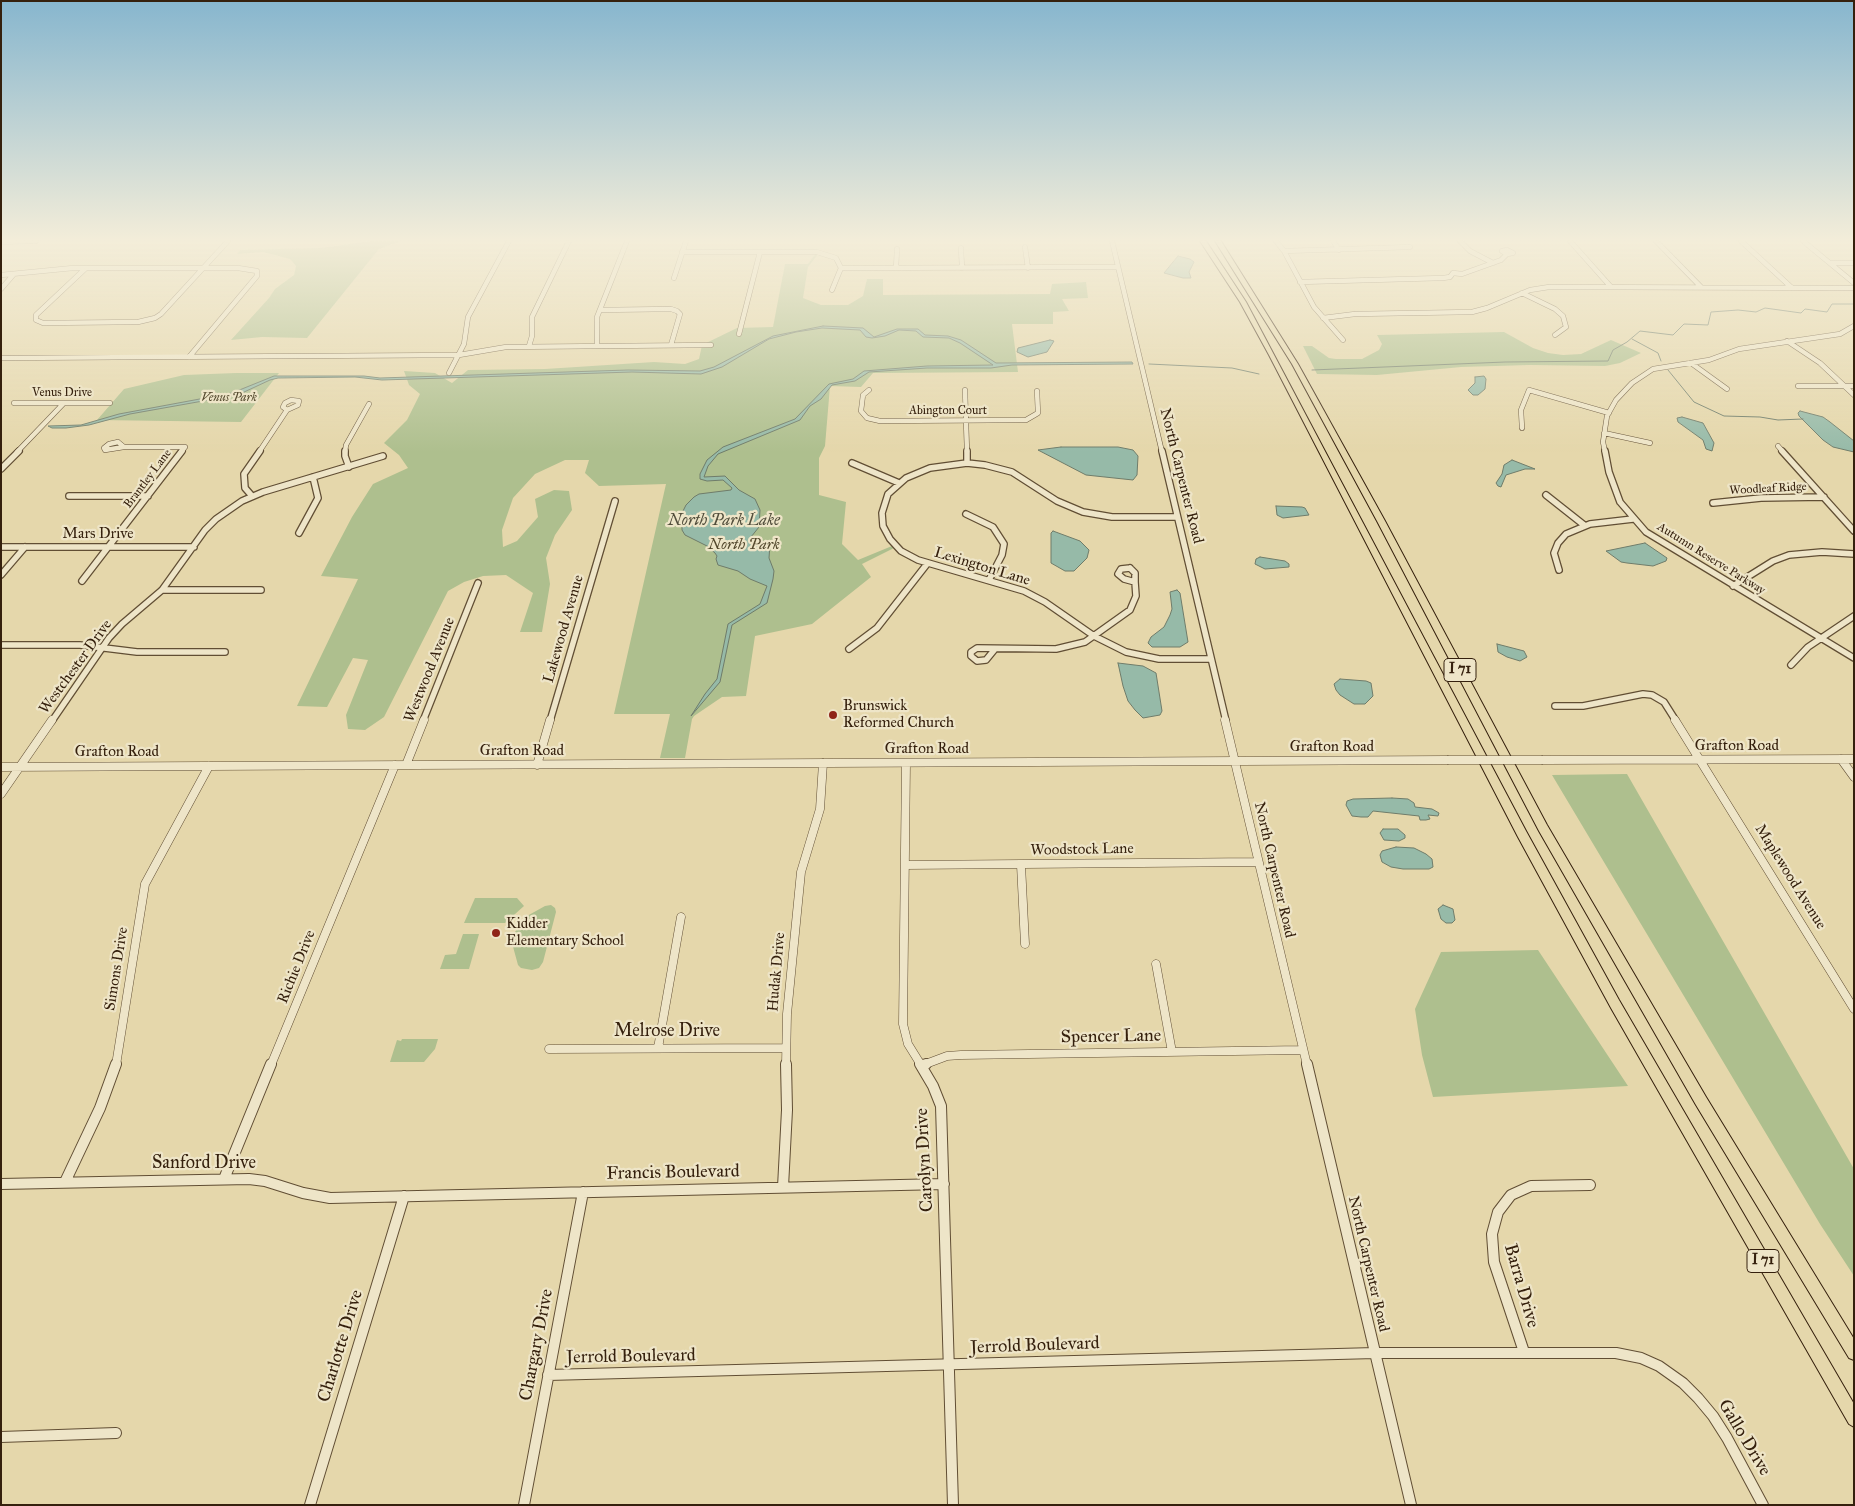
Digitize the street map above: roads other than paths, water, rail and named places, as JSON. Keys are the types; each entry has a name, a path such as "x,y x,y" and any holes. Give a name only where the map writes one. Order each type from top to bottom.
{"highway":[{"name":"I 71","path":"1248,311 1518,825 1615,1004 1854,1419"},
{"name":"I 71","path":"1262,311 1300,373 1381,521 1543,828 1701,1100 1854,1353"}],"street":[{"path":"40,311 36,315 36,320 43,322 138,322 150,320 163,311"},
{"path":"190,357 228,311"},
{"path":"449,373 464,344 468,318 472,311"},
{"path":"529,346 532,336 532,317 535,311"},
{"path":"597,346 596,321 600,311"},
{"path":"671,345 680,314 677,311"},
{"path":"738,334 744,311"},
{"name":"North Carpenter Road","path":"1128,311 1411,1505"},
{"path":"1318,311 1343,340"},
{"path":"1324,318 1355,314 1475,311"},
{"path":"1555,335 1566,327 1563,316 1558,311"},
{"name":"Autumn Reserve Parkway","path":"1854,326 1840,334 1739,349 1709,360 1665,366 1644,374 1619,395 1609,413 1604,433 1605,454 1609,472 1620,502 1633,519 1660,542 1854,658"},
{"path":"1787,341 1820,363 1854,395"},
{"path":"1,358 458,355 500,347 711,345"},
{"path":"1691,363 1727,389"},
{"path":"1798,386 1854,386"},
{"name":"Abington Court","path":"869,390 863,395 861,411 864,416 871,420 966,421 1030,419 1037,416 1039,410 1037,391"},
{"path":"965,390 967,463"},
{"path":"1522,428 1521,410 1529,390 1609,413"},
{"name":"Venus Drive","path":"14,403 110,403"},
{"path":"1,470 64,403"},
{"path":"349,467 345,456 346,445 368,404"},
{"path":"252,496 245,488 244,474 287,410"},
{"path":"1604,433 1650,443"},
{"path":"1778,446 1854,531"},
{"name":"Brantley Lane","path":"82,581 185,447 124,447"},
{"name":"Westchester Drive","path":"1,794 103,648 122,624 162,590 216,519 233,506 252,496 383,456"},
{"path":"852,463 898,483 930,468 967,463 985,465 1012,472 1057,501 1083,512 1112,517 1177,517"},
{"path":"299,533 318,498 313,477"},
{"name":"Lexington Lane","path":"898,483 888,494 882,507 884,526 890,539 901,551 927,564 1014,587 1034,596 1094,636 1113,646 1139,655 1167,659 1210,659"},
{"path":"1546,495 1584,525"},
{"path":"69,496 148,496"},
{"name":"Woodleaf Ridge","path":"1713,503 1761,498 1824,497"},
{"name":"Lakewood Avenue","path":"537,764 615,501"},
{"path":"966,514 993,528 999,534 1004,544 1002,555 989,580"},
{"path":"1559,570 1554,558 1558,543 1566,534 1584,525 1633,519"},
{"name":"Mars Drive","path":"1,547 194,547"},
{"path":"1,575 25,547"},
{"path":"1733,586 1773,561 1789,555 1818,552 1854,554"},
{"path":"848,649 877,628 927,564"},
{"path":"995,649 1065,648 1081,644 1130,610 1136,596 1135,582"},
{"name":"Westwood Avenue","path":"406,765 478,583"},
{"path":"162,590 261,590"},
{"path":"1791,665 1803,652 1821,638 1854,616"},
{"path":"1,645 80,645 137,652 225,652"},
{"name":"Maplewood Avenue","path":"1555,706 1580,706 1640,694 1652,695 1666,704 1854,1009"},
{"path":"1841,759 1854,777"},
{"name":"Grafton Road","path":"1,767 1854,759"},
{"name":"Hudak Drive","path":"783,1187 787,1110 785,1048 801,872 820,810 823,763"},
{"name":"Carolyn Drive","path":"906,763 903,1024 908,1044 933,1086 941,1106 953,1505"},
{"name":"Richie Drive","path":"224,1179 395,765"},
{"name":"Simons Drive","path":"64,1182 100,1108 115,1069 145,884 209,766"},
{"name":"Woodstock Lane","path":"905,866 1258,862"},
{"path":"1021,865 1026,944"},
{"path":"658,1048 681,917"},
{"path":"1156,964 1172,1052"},
{"name":"Melrose Drive","path":"549,1049 785,1048"},
{"name":"Spencer Lane","path":"922,1066 947,1056 961,1055 1302,1050"},
{"name":"Sanford Drive","path":"1,1184 224,1179 265,1181 303,1193 330,1198 404,1196"},
{"name":"Francis Boulevard","path":"404,1196 944,1184"},
{"name":"Barra Drive","path":"1524,1352 1494,1262 1492,1234 1496,1217 1511,1195 1531,1186 1590,1184"},
{"name":"Chargary Drive","path":"524,1505 583,1192"},
{"name":"Charlotte Drive","path":"310,1505 404,1196"},
{"name":"Jerrold Boulevard","path":"548,1375 1375,1353 1524,1352"},
{"name":"Gallo Drive","path":"1524,1352 1616,1353 1641,1358 1667,1372 1691,1390 1713,1416 1763,1505"},
{"path":"1,1437 116,1434"}],"water":[{"name":"North Park Lake","path":"823,326 863,328 874,337 897,329 918,329 925,335 948,336 961,340 996,363 1132,362 1133,364 1012,365 991,368 927,368 869,372 855,381 832,385 821,399 810,406 800,420 718,454 708,466 704,477 725,476 739,490 755,499 760,510 759,527 751,537 752,539 770,544 769,558 774,571 767,603 732,625 720,682 691,716 717,679 728,624 760,604 767,586 750,579 738,571 718,565 715,553 707,546 685,535 682,530 682,513 686,505 694,497 699,494 731,490 732,488 723,480 707,481 700,479 700,474 707,460 723,447 795,419 829,384 853,379 864,371 927,366 993,365 949,338 923,337 916,331 899,330 885,336 872,338 866,337 860,330 822,328 769,339 722,367 701,374 632,372 382,380 355,377 278,378 231,396 130,414 89,425 66,428 52,428 48,426 81,425 119,414 232,393 274,376 364,376 380,378 628,370 700,371 714,367 773,336"},
{"path":"1050,340 1054,341 1047,352 1028,357 1017,352 1018,348"},
{"path":"1484,376 1486,379 1485,389 1478,395 1473,395 1468,390 1475,383 1475,377"},
{"path":"1800,411 1823,417 1830,422 1854,441 1854,452 1833,447 1823,440 1799,416 1798,413"},
{"path":"1682,417 1703,423 1714,443 1712,451 1706,449 1703,440 1678,422 1677,418"},
{"path":"1061,447 1118,447 1133,450 1138,456 1137,475 1133,480 1086,475 1038,450"},
{"path":"1512,460 1535,469 1525,469 1506,475 1501,487 1498,486 1496,483 1502,474 1504,465"},
{"path":"1276,506 1302,507 1305,508 1309,515 1283,518 1277,515"},
{"path":"1053,531 1080,541 1089,550 1087,558 1074,571 1065,571 1051,563 1051,533"},
{"path":"1645,543 1667,558 1666,561 1653,566 1621,562 1606,551"},
{"path":"1260,557 1285,561 1289,564 1289,567 1265,569 1255,564 1256,559"},
{"path":"1177,590 1180,593 1188,642 1180,647 1152,647 1148,643 1151,637 1164,627 1172,609 1170,592"},
{"path":"1497,644 1524,651 1527,657 1520,661 1507,657 1498,652"},
{"path":"1118,663 1143,666 1156,673 1162,711 1160,715 1143,718 1135,710 1128,701"},
{"path":"1340,679 1371,683 1373,696 1365,704 1354,704 1336,690 1334,684"},
{"path":"1353,799 1408,799 1414,803 1415,807 1432,809 1439,813 1438,816 1428,815 1430,819 1420,820 1419,816 1373,811 1368,817 1352,816 1346,805 1347,801"},
{"path":"1383,829 1398,829 1405,835 1405,838 1399,841 1384,840 1380,833"},
{"path":"1396,847 1414,848 1426,854 1432,859 1433,867 1429,869 1403,869 1391,867 1382,862 1380,855 1382,851"},
{"path":"1443,905 1453,909 1455,920 1452,923 1446,923 1441,919 1438,909"}],"waterway":[{"path":"1312,370 1505,362 1608,361 1613,350 1627,342 1640,331 1673,335 1684,324 1708,325 1711,312 1721,311"},
{"path":"1750,311 1758,311"},
{"path":"1789,311 1801,313 1803,311"},
{"path":"1822,311 1827,311"},
{"path":"1632,339 1658,353 1661,361"},
{"path":"1149,364 1232,368 1259,374"},
{"path":"1668,370 1694,402 1724,416 1760,417 1778,420 1803,419"}],"place":[{"name":"Brunswick Reformed Church","path":"833,715"},
{"name":"Kidder Elementary School","path":"496,933"}],"park label":[{"name":"Venus Park","path":"229,398"},
{"name":"North Park","path":"744,545"}]}
